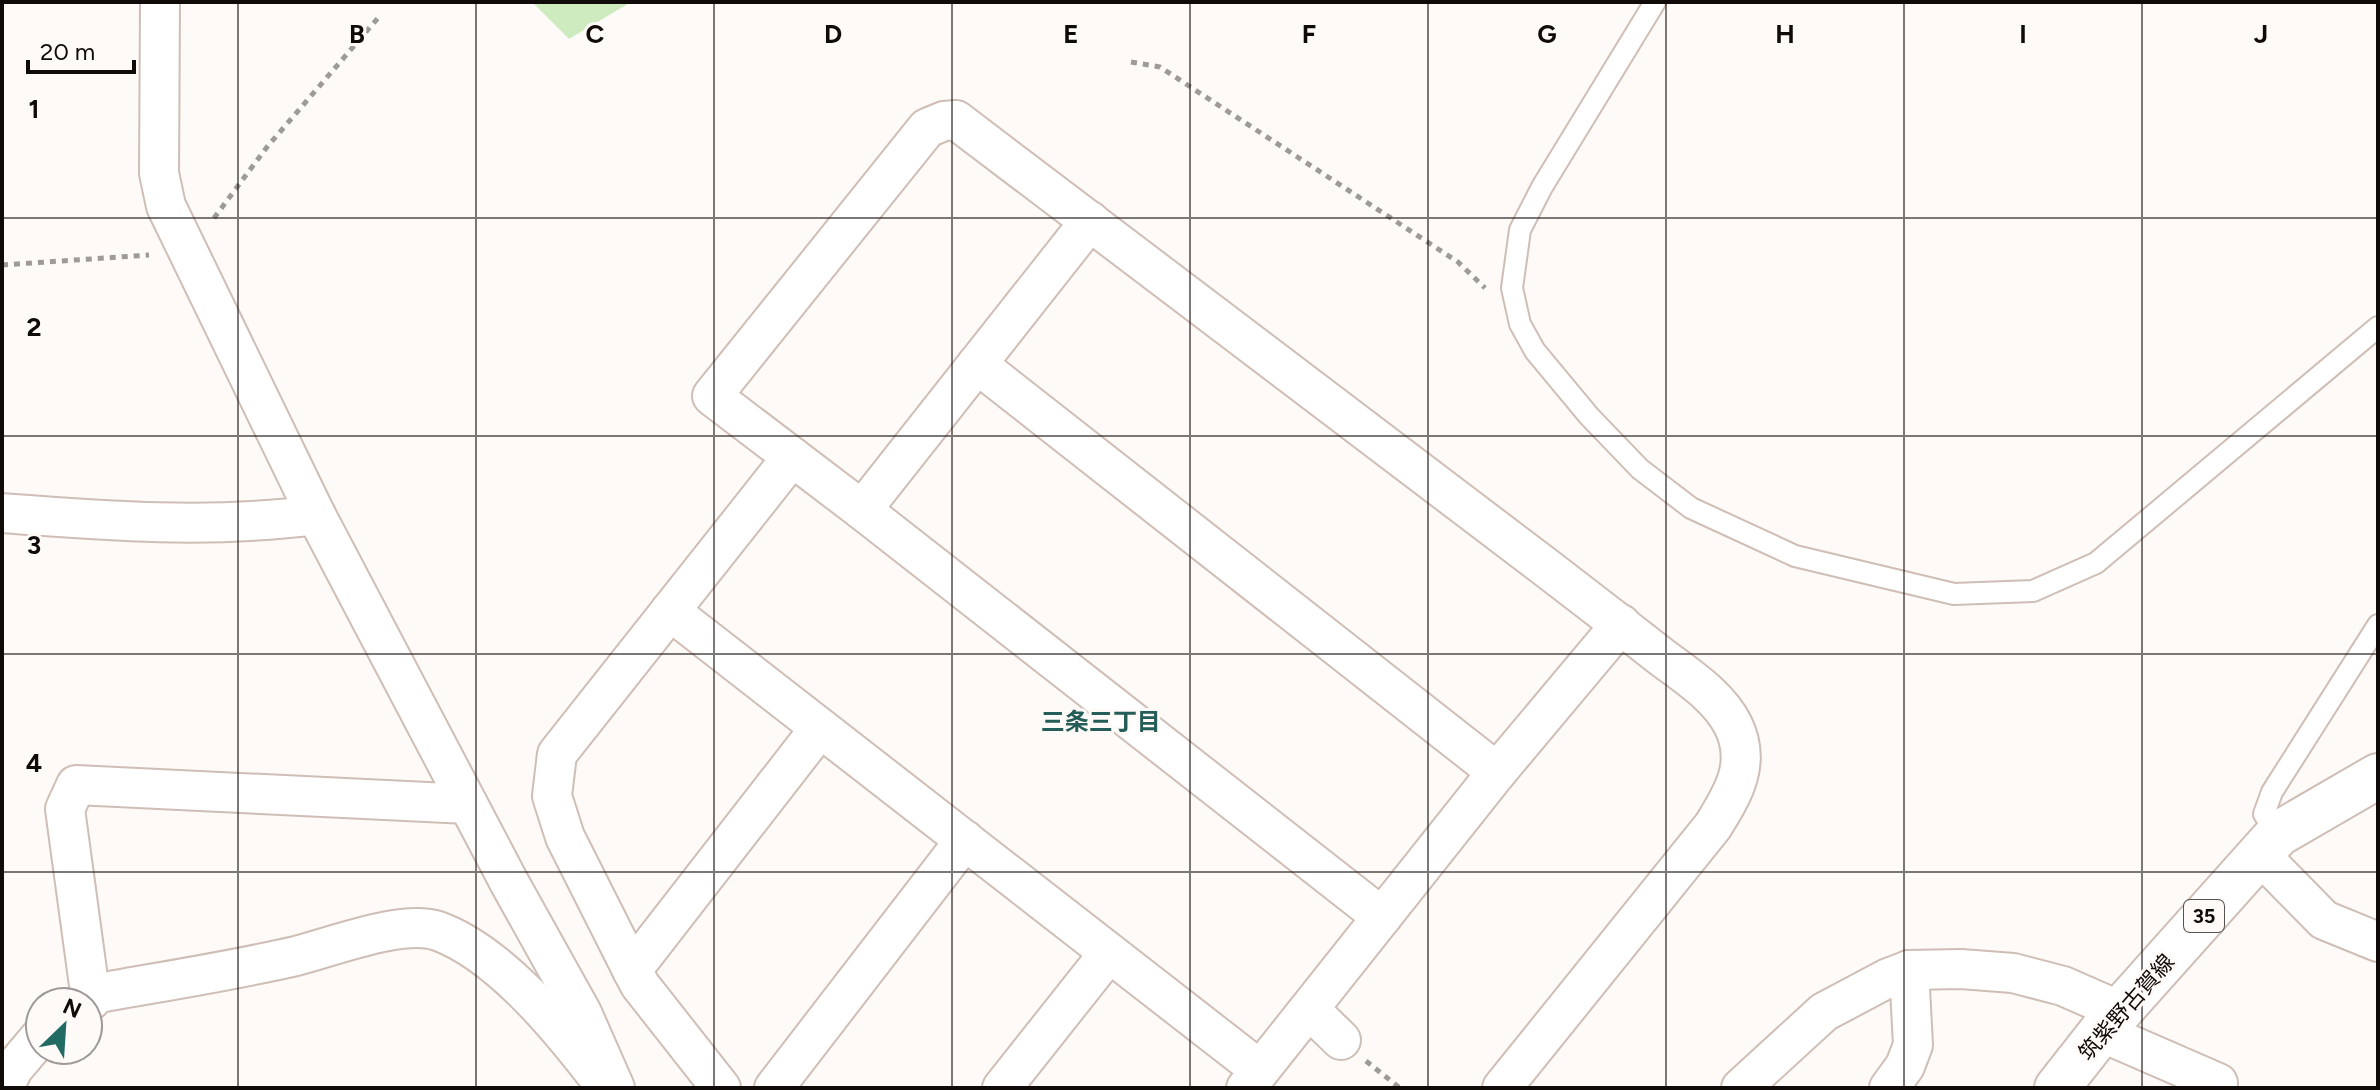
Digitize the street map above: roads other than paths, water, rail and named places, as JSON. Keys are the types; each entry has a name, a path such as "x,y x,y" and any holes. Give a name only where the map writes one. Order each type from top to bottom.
{"main road":[{"name":"筑紫野古賀線","path":"2057,1088 2268,844 2378,776"}],"street":[{"path":"160,2 159,173 166,206 316,515 582,1013 615,1088"},
{"path":"1382,917 712,396 927,128 956,120 1621,624 1714,698 1732,723 1741,745 1740,774 1734,792 1713,826 1502,1088"},
{"path":"862,510 1090,221"},
{"path":"977,364 1497,772"},
{"path":"721,1088 640,985 565,837 552,796 553,775 557,754 792,457"},
{"path":"2,513 143,523 258,523 316,515"},
{"path":"670,611 1109,953 1253,1079 1497,772 1621,624"},
{"path":"632,970 820,728"},
{"path":"87,986 65,809 76,785 468,804"},
{"path":"774,1088 965,840"},
{"path":"2268,844 2324,920 2378,942"},
{"path":"104,992 295,956 390,930 436,930 473,950 519,987 607,1088"},
{"path":"1002,1088 1109,953"},
{"path":"1741,1088 1824,1012 1909,970 1961,969 2013,973 2063,986 2111,1022 2218,1083 2217,1088"},
{"path":"1889,1088 1905,1066 1913,1045 1909,970"},
{"path":"1310,1010 1341,1040"},
{"path":"4,1088 13,1069 24,1056"}],"lane":[{"path":"1655,2 1542,187 1520,230 1512,288 1520,324 1535,351 1589,416 1640,469 1691,508 1795,556 1954,594 2033,591 2096,563 2378,327"},
{"path":"2268,844 2264,814 2272,792 2378,625"}],"district":[{"name":"三条三丁目","path":"1101,722"}]}
